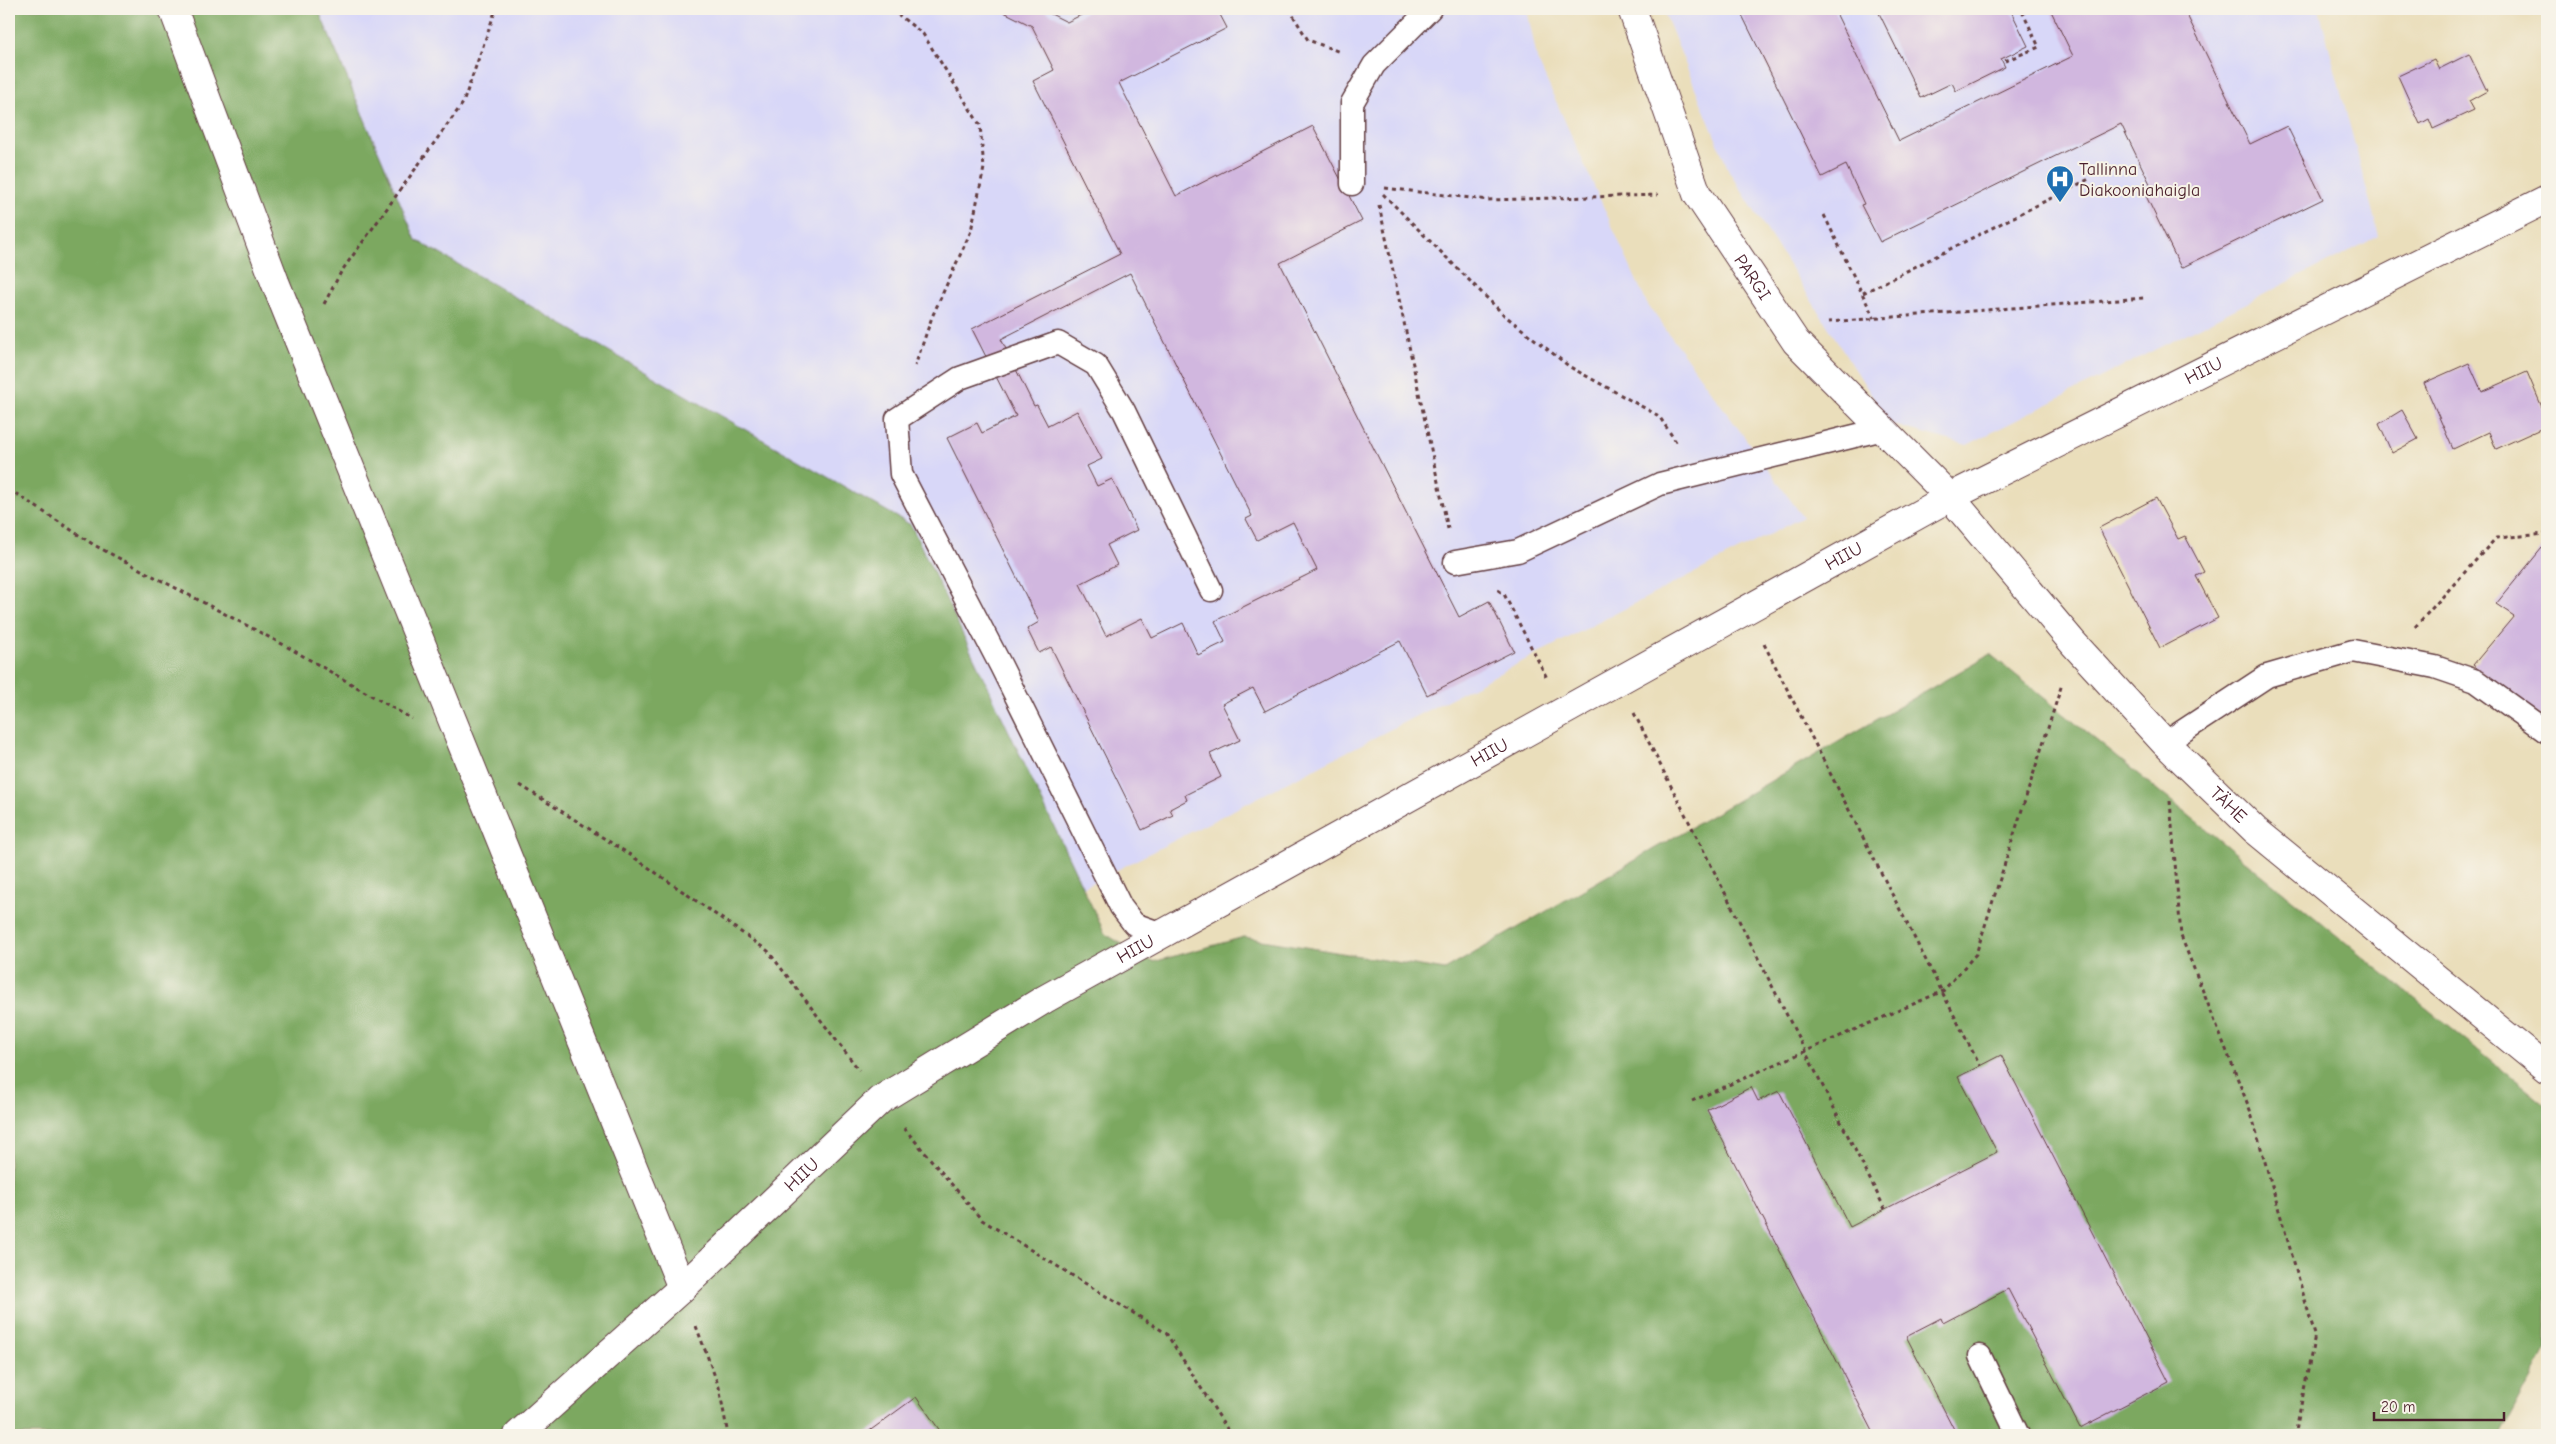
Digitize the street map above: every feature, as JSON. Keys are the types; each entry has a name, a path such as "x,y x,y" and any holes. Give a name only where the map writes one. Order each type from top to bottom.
{"street":[{"path":"173,9 301,346 682,1288"},
{"name":"PARGI","path":"1632,9 1698,194 1796,342 1950,497"},
{"name":"HIIU","path":"518,1435 682,1288 880,1100 1045,999 1950,497 2547,199"},
{"name":"TÄHE","path":"1950,497 2074,644 2165,743 2256,830 2547,1069"}],"lane":[{"path":"1352,184 1352,103 1374,65 1430,9"},
{"path":"1162,934 1134,924 1122,907 1001,666 901,474 897,419 960,378 1058,343 1096,365 1124,410 1211,590"},
{"path":"1455,562 1518,551 1660,484 1883,429"},
{"path":"2165,743 2267,676 2353,651 2435,667 2476,681 2547,732"},
{"path":"1980,1356 2018,1435"}],"path":[{"path":"301,346 341,272 463,103 496,9"},
{"path":"891,9 923,34 980,124 984,168 971,231 932,317 897,419"},
{"path":"1289,9 1308,40 1374,65"},
{"path":"2005,61 2039,47 2021,9"},
{"path":"1863,293 2089,179"},
{"path":"1352,184 1488,200 1698,194"},
{"path":"1376,187 1504,315 1570,367 1659,416 1678,444 1685,478"},
{"path":"1376,187 1455,562 1504,594 1563,712"},
{"path":"1824,215 1874,318"},
{"path":"1826,322 2144,298"},
{"path":"2387,658 2496,538 2547,534"},
{"path":"1746,610 1980,1066"},
{"path":"1692,1101 1943,991 1976,954 2074,644"},
{"path":"1618,681 1885,1209"},
{"path":"2165,743 2181,936 2250,1110 2316,1336 2295,1435"},
{"path":"880,1100 982,1220 1166,1333 1231,1435"},
{"path":"682,1288 719,1387 728,1435"}],"shaded area":[{"path":"209,9 1527,9 1537,59 1647,304 1803,517 637,1117"},
{"name":"Tallinna Diakooniahaigla","path":"1663,9 2319,9 2379,236 1967,445 1890,424 1729,171"}],"green space":[{"path":"9,9 318,9 416,240 911,525 1105,934 1153,962 1244,937 1445,970 1990,654 2547,1106 2547,1349 2501,1435 9,1435"}],"building":[{"path":"998,9 1041,9 1067,22 1093,9 1217,9 1227,28 1119,83 1176,196 1313,126 1362,221 1280,263 1459,617 1489,601 1514,651 1427,695 1400,641 1265,711 1253,688 1222,704 1240,740 1210,754 1221,777 1185,795 1187,800 1170,809 1173,815 1142,830 1051,647 1039,653 1027,629 1039,622 947,438 977,423 982,433 1016,416 972,329 1120,254 1033,81 1054,70 1032,26","holes":["1130,273 1252,516 1246,519 1257,540 1293,522 1317,570 1215,621 1225,642 1198,655 1183,623 1152,638 1142,618 1106,636 1080,584 1117,565 1107,545 1137,530 1112,479 1097,486 1087,466 1102,459 1077,411 1048,426 1037,405 1034,406 1001,339"]},
{"path":"1739,9 1834,9 1899,141 2073,56 2050,9 2184,9 2250,144 2287,126 2323,199 2181,268 2146,196 2154,192 2121,124 1880,242 1861,205 1864,204 1846,165 1822,177"},
{"path":"1877,9 2010,9 2028,46 2001,59 2005,67 1956,91 1952,83 1921,98"},
{"path":"2469,54 2487,91 2469,101 2474,110 2433,129 2429,119 2420,124 2398,76 2434,59 2439,69"},
{"path":"2469,363 2482,392 2527,372 2547,419 2547,426 2496,449 2489,432 2453,449 2424,383"},
{"path":"2402,410 2418,439 2392,453 2379,424"},
{"path":"2156,498 2178,539 2185,536 2204,572 2196,576 2218,618 2160,648 2099,528"},
{"path":"2542,548 2547,552 2547,721 2473,665 2514,616 2496,604"},
{"path":"2001,1055 2169,1382 2080,1428 2008,1289 1943,1323 1941,1318 1906,1336 1957,1435 1875,1435 1707,1110 1751,1087 1758,1101 1779,1091 1850,1227 1997,1152 1958,1077"},
{"path":"916,1397 943,1435 864,1435"}],"place":[{"name":"Tallinna Diakooniahaigla","path":"2060,203"}]}
